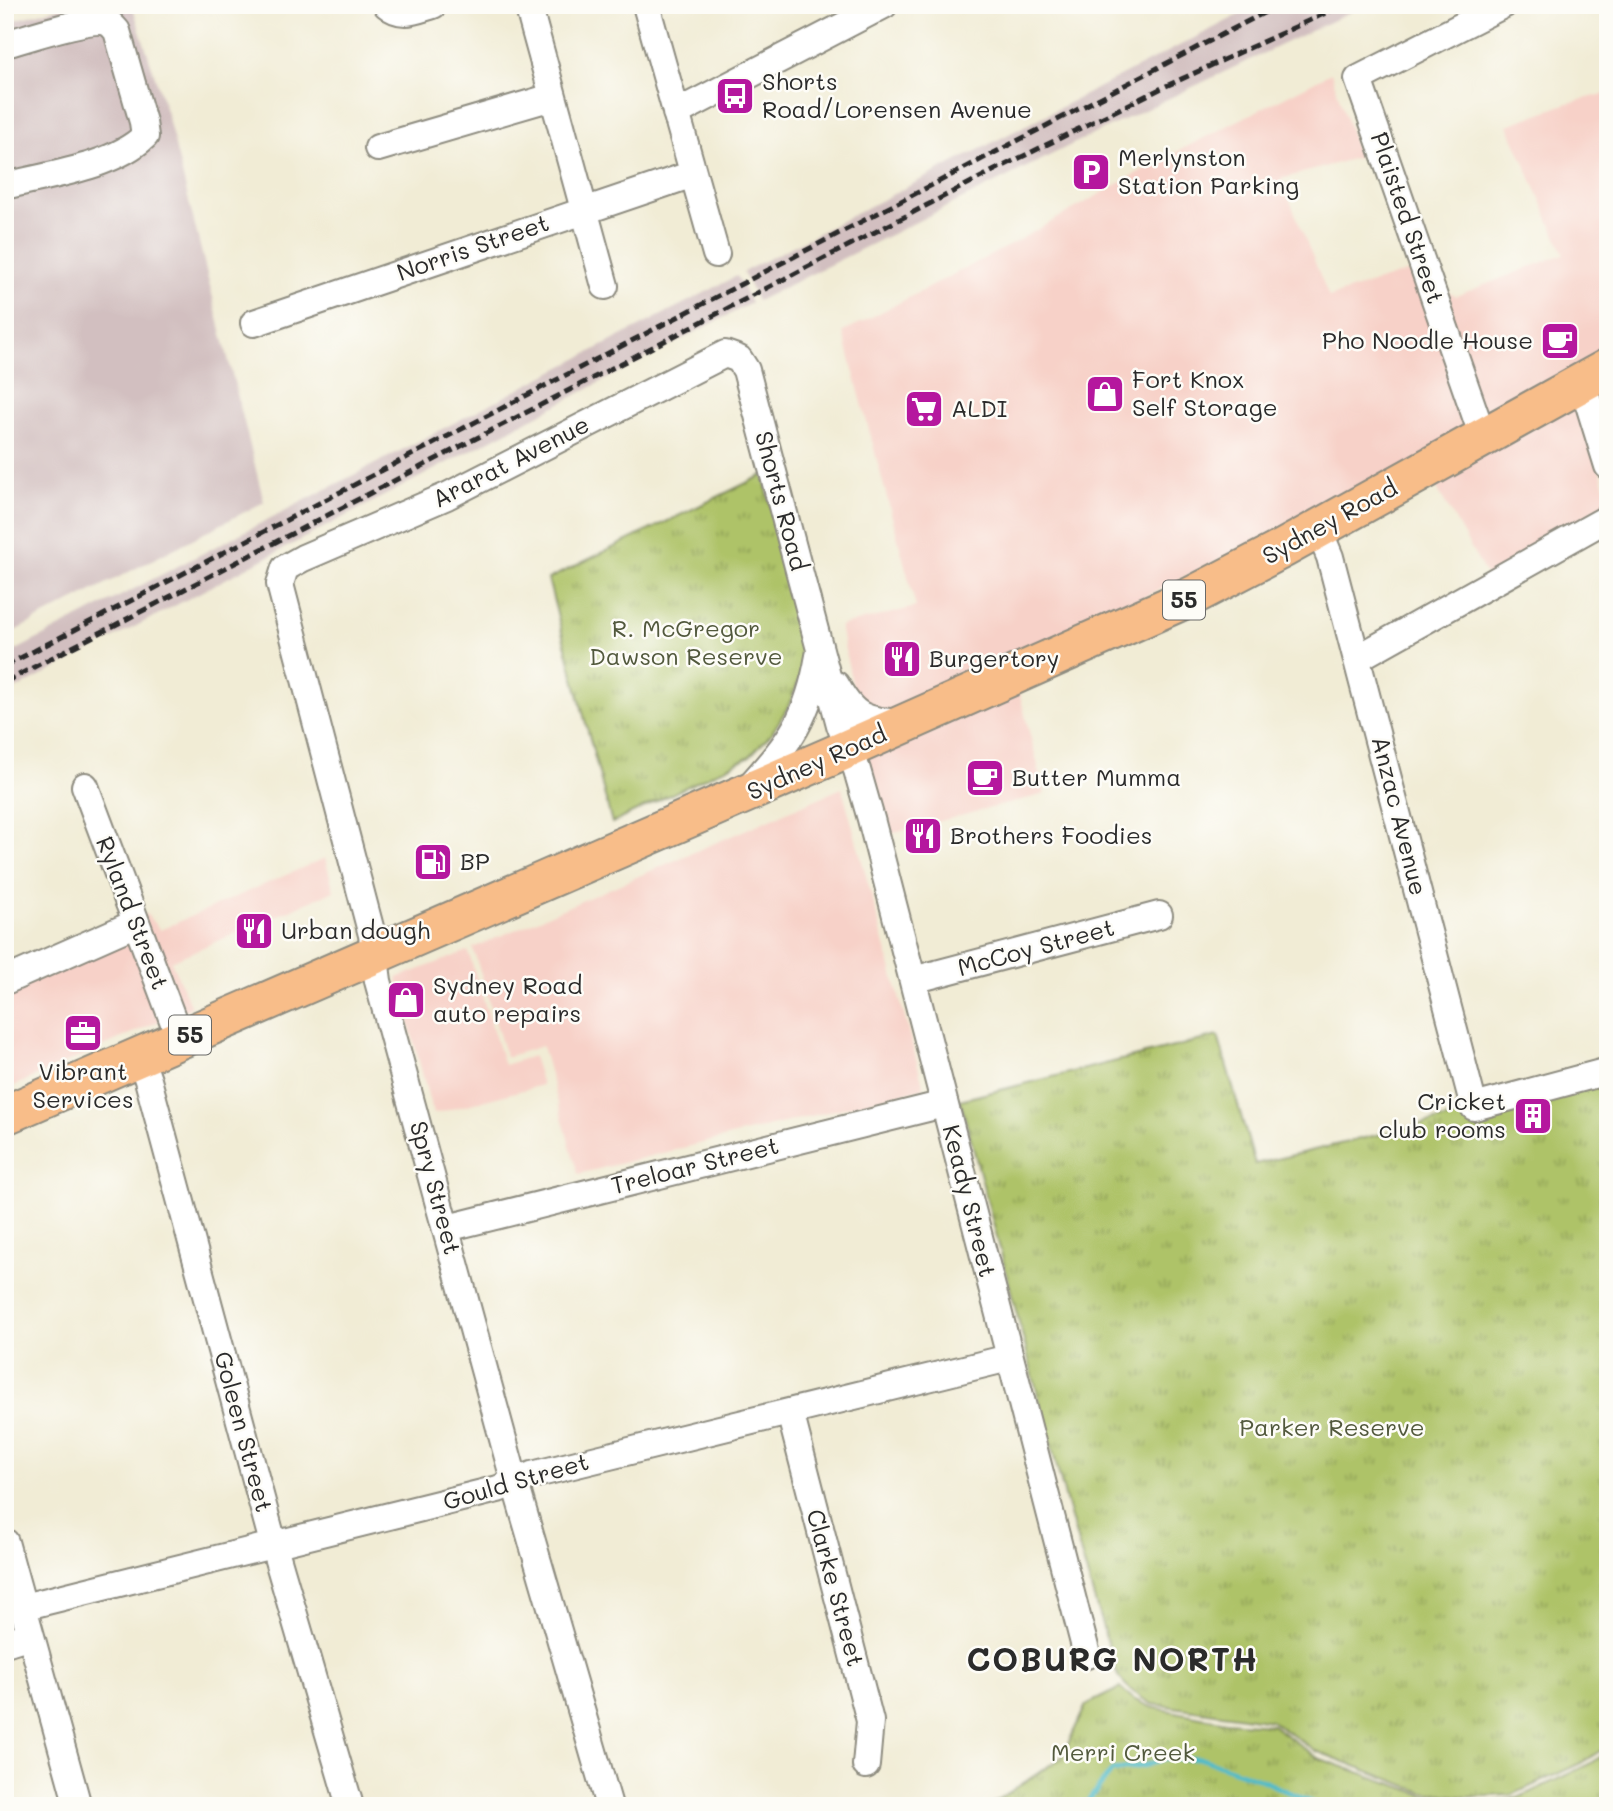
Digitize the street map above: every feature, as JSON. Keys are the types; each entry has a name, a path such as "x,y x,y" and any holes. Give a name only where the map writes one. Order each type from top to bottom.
{"highway":[{"name":"Sydney Road","path":"5,1115 1190,597 1595,375"}],"street":[{"path":"387,5 399,13 405,13 433,5"},
{"path":"528,5 605,286"},
{"path":"646,5 716,254"},
{"path":"677,113 884,5"},
{"name":"Plaisted Street","path":"1483,436 1358,79 1503,5"},
{"path":"5,44 86,22 109,23 117,31 145,136 134,147 111,159 5,186"},
{"path":"378,148 552,97"},
{"name":"Norris Street","path":"254,323 693,174"},
{"name":"Ararat Avenue","path":"285,568 447,496 720,356 735,356"},
{"name":"Shorts Road","path":"735,356 746,370 848,748"},
{"path":"1595,375 1608,466"},
{"path":"1358,658 1608,518"},
{"name":"Anzac Avenue","path":"1318,528 1329,551 1358,658 1474,1107 1608,1071"},
{"name":"Spry Street","path":"285,568 280,584 372,935 378,981 515,1483 609,1806"},
{"name":"Shorts Road","path":"823,658 843,699 857,715 869,720 906,723"},
{"name":"Shorts Road","path":"742,795 792,737 804,714 823,658"},
{"name":"Keady Street","path":"848,748 871,819 1087,1655"},
{"name":"Ryland Street","path":"85,786 180,1039"},
{"name":"McCoy Street","path":"913,980 1159,915"},
{"path":"5,981 136,923"},
{"name":"Goleen Street","path":"140,1057 274,1543 350,1806"},
{"name":"Treloar Street","path":"447,1228 944,1104"},
{"name":"Gould Street","path":"23,1607 498,1489 532,1475 1009,1359"},
{"name":"Clarke Street","path":"790,1412 870,1721 866,1765"},
{"path":"5,1542 23,1607 18,1639 78,1806"}],"shaded area":[{"path":"68,5 132,5 167,114 264,502 5,636 5,23"},
{"path":"1258,5 1365,5 1075,143 757,301 743,272"},
{"path":"1331,73 1359,157 1281,179 1329,297 1407,272 1456,296 1564,254 1508,125 1568,103 1608,93 1608,357 1573,377 1608,497 1608,513 1489,580 1421,460 1104,617 1011,660 1045,794 890,834 867,756 840,626 916,607 843,332 1012,244 1155,163"},
{"path":"737,276 751,303 5,695 5,656"},
{"path":"842,788 924,1088 578,1174 542,1046 506,1057 473,948"},
{"path":"325,858 334,891 171,961 191,1007 5,1090 5,979 146,914 160,930"},
{"path":"468,951 504,1065 533,1056 542,1085 433,1114 397,978"}],"green space":[{"name":"R. McGregor Dawson Reserve","path":"763,475 806,643 806,664 788,707 772,733 750,756 612,823 548,579"},
{"name":"Parker Reserve","path":"1218,1036 1255,1164 1491,1108 1608,1075 1608,1746 1581,1763 1512,1795 1467,1797 1423,1792 1316,1751 1271,1721 1152,1704 1133,1692 1118,1676 1055,1461 960,1100"},
{"name":"Merri Creek","path":"1120,1688 1135,1700 1151,1707 1226,1722 1272,1725 1318,1758 1424,1795 1482,1804 1518,1798 1608,1752 1608,1806 989,1806 1062,1757 1086,1705"}],"waterway":[{"name":"Merri Creek","path":"1084,1806 1112,1771 1147,1765 1165,1758 1202,1759 1257,1778 1319,1806"}],"railway":[{"path":"5,666 1279,5"},
{"path":"5,682 993,171 1164,87 1343,5"}],"place":[{"name":"Shorts Road/Lorensen Avenue","path":"735,96"},
{"name":"Merlynston Station Parking","path":"1091,172"},
{"name":"Pho Noodle House","path":"1560,341"},
{"name":"Fort Knox Self Storage","path":"1105,394"},
{"name":"ALDI","path":"924,409"},
{"name":"Burgertory","path":"902,659"},
{"name":"Butter Mumma","path":"985,778"},
{"name":"Brothers Foodies","path":"923,836"},
{"name":"BP","path":"433,862"},
{"name":"Urban dough","path":"254,931"},
{"name":"Sydney Road auto repairs","path":"406,1000"},
{"name":"Vibrant Services","path":"83,1033"},
{"name":"Cricket club rooms","path":"1533,1116"}],"district":[{"name":"COBURG NORTH","path":"1113,1660"}]}
